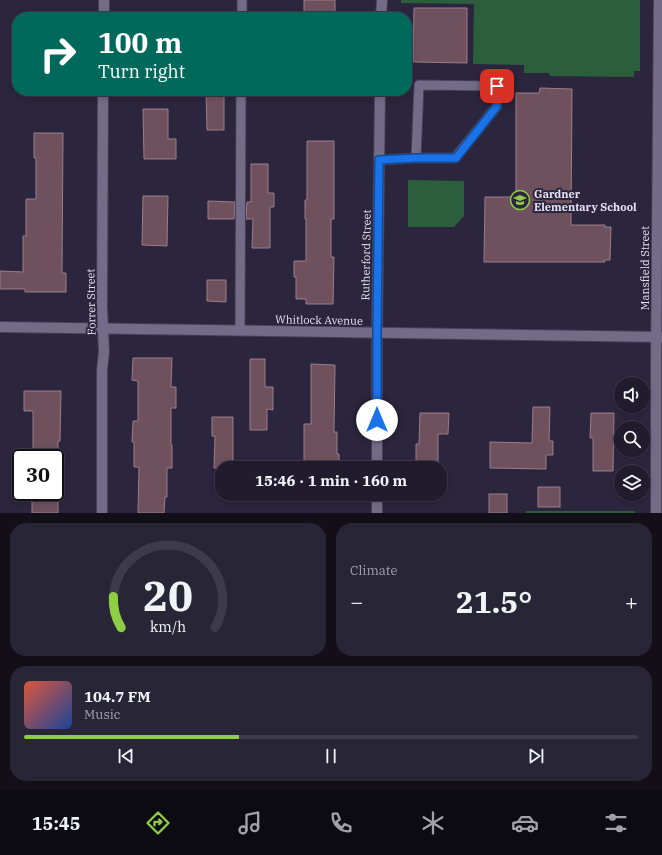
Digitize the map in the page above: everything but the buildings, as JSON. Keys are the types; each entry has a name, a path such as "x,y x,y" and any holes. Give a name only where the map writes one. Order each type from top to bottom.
{"street":[{"path":"104,0 104,12"},
{"path":"381,12 382,0"},
{"name":"Mansfield Street","path":"656,513 659,337 659,0"},
{"name":"Forrer Street","path":"102,513 102,370 104,352 103,96"},
{"name":"Rutherford Street","path":"378,461 377,333 380,96"},
{"name":"Whitlock Avenue","path":"0,327 659,337"},
{"path":"378,501 378,513"}],"lane":[{"path":"242,0 242,12"},
{"path":"379,160 456,158 497,106 497,86 419,85 416,158"},
{"path":"240,331 241,96"}],"green space":[{"path":"401,0 640,0 640,71 634,71 634,77 550,76 549,73 524,73 524,65 473,64 474,4 401,3"},
{"path":"408,180 464,181 464,216 454,227 408,227"},
{"path":"526,511 635,511 635,513 526,513"}],"place":[{"name":"Gardner Elementary School","path":"520,200"}],"route":[{"path":"377,420 379,160 456,158 497,106 497,86"}]}
